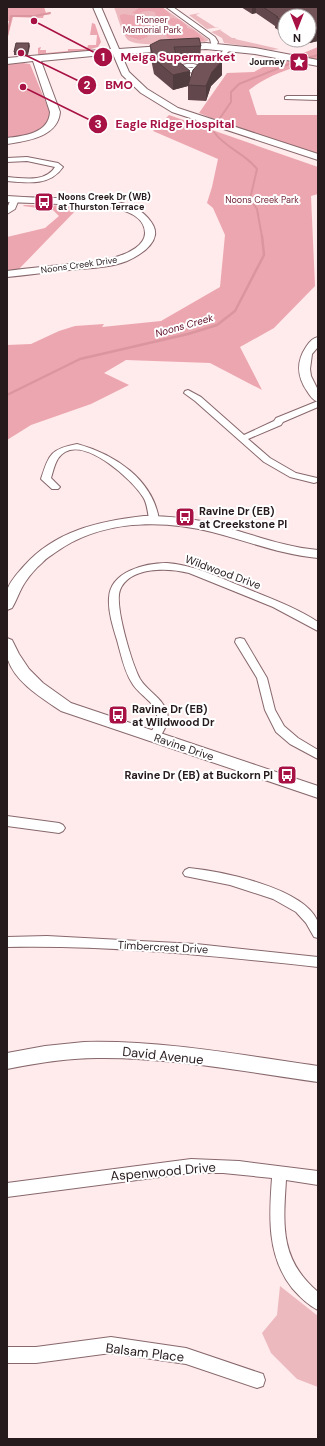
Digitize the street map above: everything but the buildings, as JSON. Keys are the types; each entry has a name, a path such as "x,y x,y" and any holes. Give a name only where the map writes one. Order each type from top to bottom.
{"street":[{"path":"97,7 110,40 121,48"},
{"path":"169,7 213,38 215,42 210,46"},
{"path":"109,14 121,48 132,68 143,81 189,114"},
{"path":"92,54 110,40"},
{"path":"7,61 92,54 121,48 147,49 210,46 220,50 294,58 316,63"},
{"path":"121,48 120,61 125,73 144,91 175,110 318,158"},
{"path":"132,58 147,49"},
{"path":"199,68 209,68 228,50"},
{"path":"92,54 120,61"},
{"path":"7,140 35,134 50,127 55,120 55,112 36,59"},
{"path":"287,98 318,98"},
{"path":"7,160 27,159 56,164 59,167 46,178 37,180 7,179"},
{"path":"7,212 12,207 11,199"},
{"name":"Noons Creek Drive","path":"7,274 93,264 122,258 142,248 148,241 150,234 145,220 123,207 93,203 11,199"},
{"path":"243,438 278,423 284,423 312,411 317,403 307,383 304,366 306,355 318,340"},
{"path":"188,393 198,399 267,460 294,475 314,480"},
{"path":"55,487 46,479 48,467 55,456 69,447 90,450 117,465 134,479 148,498 154,520"},
{"path":"7,602 19,578 46,552 62,542 86,532 112,524 154,520 200,525 282,550 318,554"},
{"name":"Wildwood Drive","path":"154,737 161,724 162,713 156,704 140,687 134,676 114,607 114,592 124,579 144,569 158,567 185,569 277,605 318,626"},
{"path":"240,642 262,678 270,710 280,729 294,741 318,755"},
{"name":"Ravine Drive","path":"7,643 11,664 33,684 66,707 318,792"},
{"path":"7,821 59,828"},
{"path":"189,873 211,875 284,898 312,920 318,933"},
{"name":"Timbercrest Drive","path":"7,942 47,941 196,948 318,962"},
{"name":"David Avenue","path":"7,1062 68,1052 108,1050 152,1053 318,1074"},
{"name":"Aspenwood Drive","path":"7,1190 191,1166 215,1165 318,1178"},
{"path":"279,1173 276,1221 277,1239 289,1272 299,1286 318,1302"},
{"name":"Balsam Place","path":"7,1355 36,1355 111,1345 186,1356 257,1380"}],"green space":[{"path":"44,7 46,13 51,14 44,15 43,18 13,17 7,40 9,21 7,21 7,8"},
{"name":"Pioneer Memorial Park","path":"114,7 162,7 209,40 205,42 163,44 140,44 132,42 125,36"},
{"path":"140,7 162,7 170,14 170,16 156,17 155,12 150,11 138,14 132,13"},
{"path":"200,13 196,15 215,27 219,27 207,29 189,15"},
{"path":"124,14 135,16 138,19 135,21 139,23 148,34 147,37 140,40 127,36 120,18 120,15"},
{"path":"173,18 180,20 187,26 187,28 194,30 205,40 197,42 171,41 164,33 169,28 174,26 166,22 168,19"},
{"path":"92,23 95,24 101,42 98,47 84,51 38,55 38,48 41,47 40,50 46,50 46,53 68,51 68,49 87,49 88,45 96,45 97,35 90,35"},
{"path":"222,29 220,30 232,38 279,49 272,50 224,43 222,38 211,32"},
{"path":"317,48 318,60 296,56"},
{"path":"279,58 307,63 270,77 249,90 257,115 318,115 318,154 233,127 199,113 227,73 254,72"},
{"path":"7,64 30,64 51,115 48,121 38,130 26,135 7,138"},
{"name":"Noons Creek Park","path":"169,115 318,167 318,194 311,196 315,286 274,328 240,347 262,390 210,363 126,360 104,373 129,385 91,404 31,425 7,440 7,345 31,344 59,331 75,326 104,324 102,327 161,321 220,287 225,235 213,208 207,203 218,159 153,131"},
{"path":"23,206 80,206 18,270 7,272 7,237 45,228 59,216 53,210"},
{"path":"280,1286 318,1316 318,1387 297,1379 271,1353 262,1333 277,1315"}],"waterway":[{"path":"7,36 11,16 35,16 50,13"},
{"name":"Noons Creek","path":"304,59 318,55"},
{"name":"Noons Creek","path":"220,118 231,102 231,92 239,84 299,60"},
{"name":"Noons Creek","path":"214,132 219,138 252,163 257,169 250,199 257,209 262,237"},
{"name":"Noons Creek","path":"7,395 80,359 188,334 217,325 235,311 264,255 262,236"}],"place":[{"name":"Meiga Supermarket","path":"34,21"},
{"name":"BMO","path":"21,53"},
{"name":"Journey","path":"299,62"},
{"name":"Eagle Ridge Hospital","path":"23,87"},
{"name":"Noons Creek Dr (WB) at Thurston Terrace","path":"44,202"},
{"name":"Ravine Dr (EB) at Creekstone Pl","path":"185,517"},
{"name":"Ravine Dr (EB) at Wildwood Dr","path":"118,715"},
{"name":"Ravine Dr (EB) at Buckorn Pl","path":"287,775"}]}
